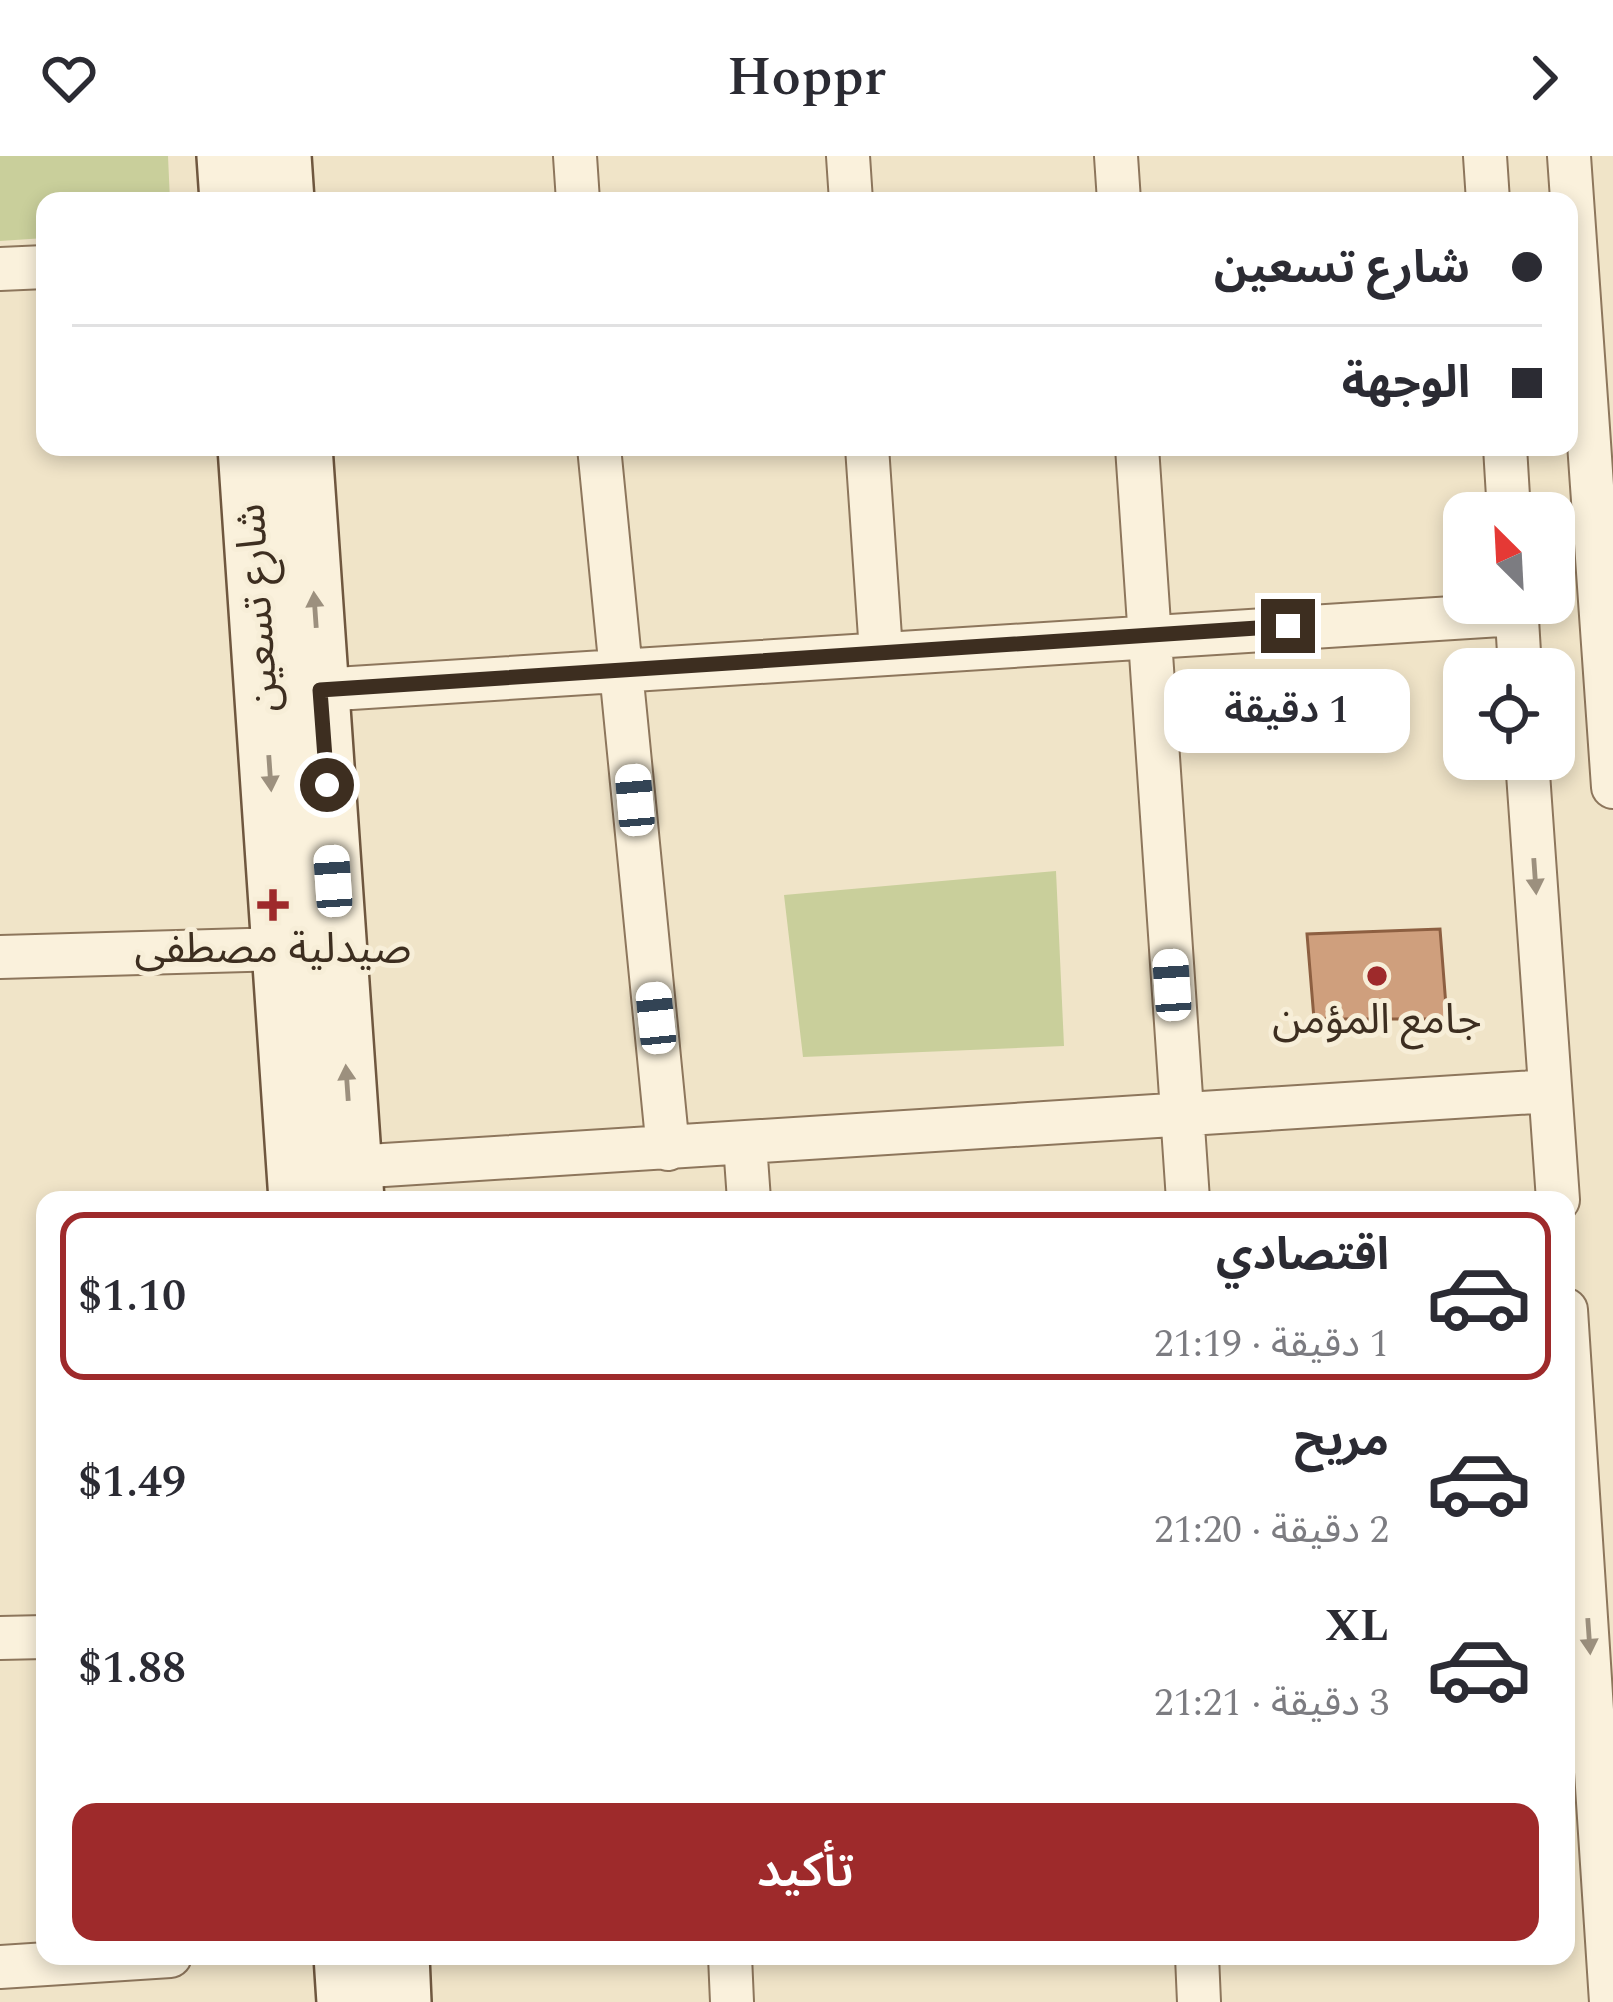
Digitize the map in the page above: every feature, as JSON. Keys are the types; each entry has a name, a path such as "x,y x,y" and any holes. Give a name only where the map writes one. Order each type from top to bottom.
{"main road":[{"path":"226,156 228,192"},
{"path":"282,156 284,192"},
{"name":"شارع تسعين","path":"248,456 297,1191"},
{"name":"شارع تسعين","path":"304,456 354,1184"},
{"path":"344,1965 346,2002"},
{"path":"401,1965 403,2002"}],"street":[{"path":"575,156 577,192"},
{"path":"848,156 850,192"},
{"path":"1116,156 1118,192"},
{"path":"1485,156 1487,192"},
{"path":"1569,156 1594,248 1613,787"},
{"path":"0,269 36,267"},
{"path":"600,456 668,1149"},
{"path":"868,456 881,652"},
{"path":"1139,456 1187,1191"},
{"path":"1506,456 1508,492"},
{"path":"320,690 1443,614"},
{"path":"1528,780 1557,1191"},
{"path":"0,957 283,949"},
{"path":"354,1184 668,1149 1550,1091"},
{"path":"745,1144 748,1191"},
{"path":"1575,1359 1596,1474 1583,1800 1611,2002"},
{"path":"0,1638 36,1637"},
{"path":"0,1967 36,1965"},
{"path":"730,1965 732,2002"},
{"path":"1197,1965 1199,2002"}],"green space":[{"path":"0,156 168,156 170,192 36,192 36,239 0,241"},
{"path":"1056,871 1064,1046 803,1057 784,895"}],"building":[{"name":"جامع المؤمن","path":"1440,929 1447,1019 1314,1019 1307,934"}],"place":[{"name":"صيدلية مصطفى","path":"273,905"},
{"name":"جامع المؤمن","path":"1377,976"}],"route":[{"path":"327,785 320,690 1288,626"}]}
